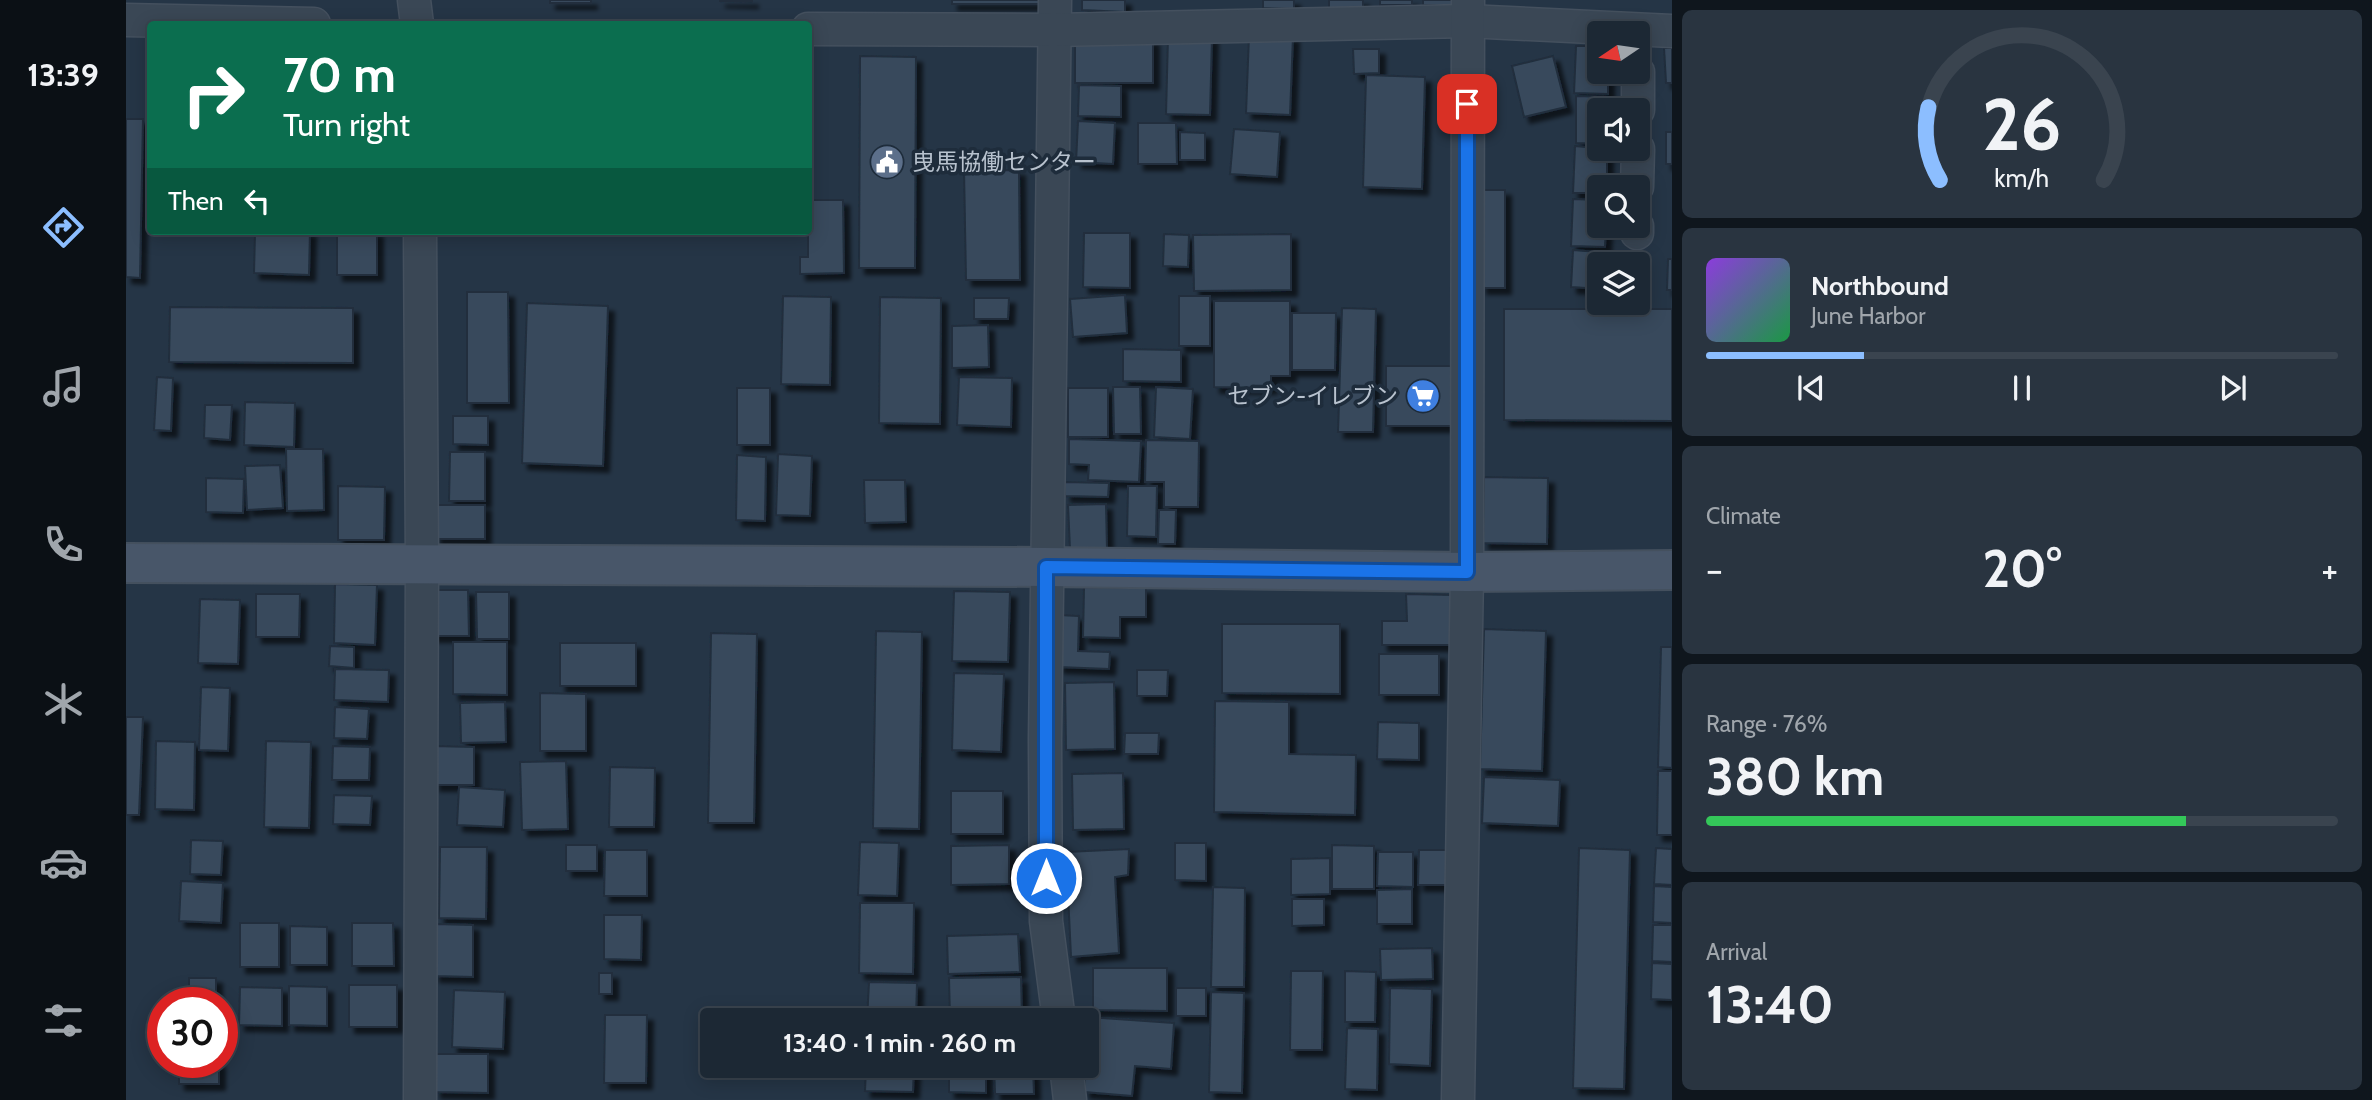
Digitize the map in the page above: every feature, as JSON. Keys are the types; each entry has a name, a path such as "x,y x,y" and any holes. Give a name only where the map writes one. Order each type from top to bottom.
{"street":[{"path":"414,0 417,21"},
{"path":"1458,1100 1467,572 1467,10"},
{"path":"812,29 1055,15 1467,10 1587,25"},
{"path":"1055,15 1046,567 1046,921 1057,1008"},
{"path":"126,20 173,21"},
{"path":"1650,31 1672,31"},
{"path":"419,1100 422,564 420,235"},
{"path":"126,563 1046,567 1467,572 1672,570"},
{"path":"1067,1078 1070,1100"}],"building":[{"path":"550,0 591,0 591,3 550,3"},
{"path":"752,0 752,2 720,1"},
{"path":"952,0 1040,0 1040,4 952,4"},
{"path":"1082,0 1125,0 1125,12 1082,10"},
{"path":"1263,0 1294,0 1294,9 1263,8"},
{"path":"1329,0 1363,0 1363,9 1329,8"},
{"path":"1380,0 1412,0 1412,5 1380,5"},
{"path":"1423,0 1454,0 1454,6 1423,5"},
{"path":"1249,35 1293,36 1290,115 1246,113"},
{"path":"1168,36 1212,37 1210,115 1166,114"},
{"path":"1075,38 1153,39 1153,83 1075,83"},
{"path":"1576,46 1587,46 1587,84 1608,84 1608,94 1574,93"},
{"path":"1664,48 1672,48 1672,83 1666,83"},
{"path":"1353,49 1379,49 1379,73 1354,74"},
{"name":"曳馬協働センター","path":"860,56 916,57 915,268 859,268"},
{"path":"1553,56 1566,107 1524,117 1512,66"},
{"path":"1366,75 1425,77 1422,189 1363,187"},
{"path":"1079,85 1121,86 1121,117 1078,116"},
{"path":"1576,96 1610,97 1587,98 1587,143 1576,143"},
{"path":"126,119 143,119 140,278 126,277"},
{"path":"1078,121 1115,123 1113,164 1076,162"},
{"path":"1138,123 1176,123 1177,164 1138,164"},
{"path":"1234,129 1280,132 1277,177 1230,174"},
{"path":"1180,132 1205,133 1205,160 1180,160"},
{"path":"1666,132 1672,132 1672,164 1666,164"},
{"path":"1575,146 1587,147 1587,161 1607,161 1607,175 1587,175 1587,193 1573,193"},
{"path":"1019,170 1020,280 966,280 964,171"},
{"path":"1482,190 1505,190 1505,288 1481,288"},
{"path":"1573,199 1587,200 1587,238 1605,238 1605,247 1571,246"},
{"path":"812,200 843,200 844,273 800,274 800,257 808,257 808,235 812,235"},
{"path":"1084,233 1130,233 1130,288 1083,287"},
{"path":"1164,234 1189,235 1188,267 1163,266"},
{"path":"1291,234 1291,290 1194,291 1193,235"},
{"path":"255,235 310,235 309,275 254,273"},
{"path":"337,235 377,235 377,275 337,275"},
{"path":"1573,250 1598,252 1587,252 1587,288 1571,287"},
{"path":"1668,259 1672,259 1672,290 1667,290"},
{"path":"467,292 508,292 509,403 467,403"},
{"path":"1125,295 1127,333 1073,337 1070,299"},
{"path":"783,296 831,297 830,385 781,384"},
{"path":"1179,296 1210,296 1210,346 1179,346"},
{"path":"880,297 941,298 940,424 879,423"},
{"path":"974,298 1009,298 1008,319 974,319"},
{"path":"1214,301 1290,301 1290,376 1271,376 1271,388 1214,387"},
{"path":"527,303 608,306 603,466 522,463"},
{"path":"170,307 353,308 353,363 169,362"},
{"path":"1342,308 1376,309 1373,432 1338,432"},
{"path":"1504,309 1587,309 1587,315 1650,315 1650,309 1672,309 1672,421 1504,420"},
{"path":"1292,313 1336,313 1335,370 1292,370"},
{"path":"988,325 989,367 952,368 952,326"},
{"path":"1123,349 1181,350 1181,382 1123,381"},
{"name":"セブン-イレブン","path":"1386,366 1459,366 1459,426 1386,426"},
{"path":"157,377 173,378 171,431 154,430"},
{"path":"959,377 1012,378 1011,427 957,425"},
{"path":"1113,387 1140,387 1141,434 1114,434"},
{"path":"1156,387 1193,389 1190,439 1154,437"},
{"path":"737,388 770,388 770,445 737,445"},
{"path":"1068,388 1108,388 1108,437 1068,437"},
{"path":"245,402 295,403 294,447 244,445"},
{"path":"205,405 232,405 230,440 204,438"},
{"path":"453,416 488,416 488,445 453,444"},
{"path":"1069,439 1141,441 1139,482 1088,480 1089,465 1069,464"},
{"path":"1146,440 1199,441 1198,507 1164,507 1164,482 1145,482"},
{"path":"286,449 323,449 324,510 287,511"},
{"path":"450,452 485,452 485,501 449,501"},
{"path":"778,454 812,456 810,516 776,515"},
{"path":"737,455 766,457 765,521 736,520"},
{"path":"280,465 283,508 247,510 245,466"},
{"path":"1484,477 1548,478 1547,544 1483,543"},
{"path":"206,478 244,479 243,513 206,512"},
{"path":"864,480 905,480 906,522 865,523"},
{"path":"1065,482 1109,483 1108,497 1065,496"},
{"path":"338,486 385,487 384,540 338,540"},
{"path":"1128,486 1157,486 1156,537 1127,536"},
{"path":"1106,504 1107,549 1070,550 1068,505"},
{"path":"435,505 485,505 485,539 435,539"},
{"path":"1159,510 1176,510 1175,544 1158,544"},
{"path":"335,584 377,585 375,645 334,643"},
{"path":"1084,587 1146,588 1146,617 1120,617 1120,638 1083,637"},
{"path":"430,590 468,590 469,636 430,636"},
{"path":"954,591 1010,592 1008,662 952,661"},
{"path":"476,592 509,592 509,639 477,639"},
{"path":"256,594 300,594 299,637 256,637"},
{"path":"1406,594 1453,595 1453,645 1382,645 1382,621 1407,621"},
{"path":"200,599 240,600 238,664 198,663"},
{"path":"1059,615 1079,616 1078,651 1110,652 1109,669 1058,667"},
{"path":"1222,624 1340,624 1340,694 1222,693"},
{"path":"1484,629 1546,631 1542,771 1480,769"},
{"path":"876,631 922,632 919,829 873,828"},
{"path":"711,633 757,634 754,823 708,823"},
{"path":"453,642 507,642 507,695 453,694"},
{"path":"560,643 636,643 636,686 560,686"},
{"path":"330,646 354,647 354,668 329,666"},
{"path":"1661,647 1672,647 1672,768 1658,767"},
{"path":"1379,654 1439,654 1439,695 1379,695"},
{"path":"335,669 389,670 388,702 334,700"},
{"path":"1137,670 1168,670 1167,696 1137,696"},
{"path":"954,673 1004,674 1001,752 952,750"},
{"path":"1114,682 1115,749 1066,750 1065,683"},
{"path":"201,687 230,688 228,751 199,750"},
{"path":"540,693 586,694 586,751 540,751"},
{"path":"1215,701 1289,702 1289,754 1356,755 1355,815 1214,812"},
{"path":"505,702 506,742 461,743 460,703"},
{"path":"335,707 369,709 367,739 334,738"},
{"path":"126,717 143,717 139,815 126,815"},
{"path":"1378,722 1419,723 1419,760 1377,759"},
{"path":"1125,733 1159,733 1158,754 1124,754"},
{"path":"156,741 195,742 194,810 155,809"},
{"path":"266,741 311,742 309,828 264,827"},
{"path":"333,746 370,747 369,780 332,780"},
{"path":"434,746 474,747 474,785 434,785"},
{"path":"566,761 568,829 522,830 520,762"},
{"path":"610,767 655,768 654,827 609,827"},
{"path":"1658,771 1672,771 1672,835 1657,835"},
{"path":"1123,773 1124,829 1073,830 1072,774"},
{"path":"1484,777 1560,780 1558,826 1482,823"},
{"path":"459,787 505,790 503,827 457,825"},
{"path":"951,791 1003,791 1003,834 951,834"},
{"path":"334,795 372,796 370,825 333,824"},
{"path":"191,840 223,841 221,875 190,874"},
{"path":"860,842 899,843 897,896 858,895"},
{"path":"1175,843 1206,843 1206,881 1175,880"},
{"path":"566,845 597,845 597,871 566,871"},
{"path":"1009,845 1009,884 951,885 951,846"},
{"path":"1332,845 1374,846 1374,889 1332,889"},
{"path":"440,847 487,847 486,919 439,918"},
{"path":"1579,848 1630,850 1624,1089 1573,1088"},
{"path":"1656,848 1672,849 1672,885 1654,884"},
{"path":"1129,849 1128,875 1115,877 1119,953 1071,957 1066,852"},
{"path":"605,850 647,850 647,896 604,896"},
{"path":"1419,850 1454,850 1454,885 1418,885"},
{"path":"1378,852 1413,852 1413,887 1377,886"},
{"path":"1330,858 1330,894 1291,895 1291,859"},
{"path":"181,881 223,883 221,923 179,921"},
{"path":"1654,886 1672,887 1672,923 1653,922"},
{"path":"1213,887 1245,888 1244,987 1211,987"},
{"path":"1412,889 1412,924 1377,924 1377,890"},
{"path":"1292,899 1324,899 1324,925 1292,926"},
{"path":"860,903 914,903 913,974 859,973"},
{"path":"604,915 642,915 641,960 604,959"},
{"path":"240,923 279,923 279,967 240,967"},
{"path":"352,923 393,923 394,966 352,966"},
{"path":"435,924 473,925 473,977 434,976"},
{"path":"1653,925 1672,925 1672,962 1652,961"},
{"path":"290,926 327,927 327,965 290,965"},
{"path":"1018,934 1020,972 948,974 947,936"},
{"path":"1432,948 1433,979 1381,980 1380,949"},
{"path":"1652,963 1672,964 1672,1000 1651,999"},
{"path":"1093,968 1167,968 1167,1011 1093,1008"},
{"path":"1291,971 1323,971 1322,1050 1290,1050"},
{"path":"1345,971 1376,972 1375,1022 1345,1022"},
{"path":"599,973 612,973 612,994 599,994"},
{"path":"1021,977 1022,1008 950,1008 949,978"},
{"path":"189,978 216,978 216,987 189,987"},
{"path":"869,982 917,983 916,1008 868,1008"},
{"path":"349,985 397,985 397,1027 349,1027"},
{"path":"289,986 327,987 327,1026 289,1025"},
{"path":"240,987 282,988 282,1026 239,1025"},
{"path":"1176,988 1206,988 1206,1016 1176,1016"},
{"path":"1390,988 1432,989 1430,1066 1389,1064"},
{"path":"454,990 505,992 503,1049 452,1047"},
{"path":"1211,992 1244,993 1242,1093 1209,1092"},
{"path":"605,1015 647,1015 646,1083 604,1083"},
{"path":"1099,1018 1174,1023 1171,1069 1135,1066 1132,1096 1084,1092 1085,1078 1099,1078"},
{"path":"1347,1028 1378,1029 1377,1090 1345,1089"},
{"path":"436,1054 488,1054 488,1093 435,1092"},
{"path":"179,1078 219,1078 219,1084 179,1084"},
{"path":"866,1078 914,1078 913,1092 865,1091"},
{"path":"949,1078 986,1078 986,1093 949,1092"},
{"path":"994,1078 1033,1078 1034,1094 995,1094"}],"place":[{"name":"曳馬協働センター","path":"887,162"},
{"name":"セブン-イレブン","path":"1423,396"}],"route":[{"path":"1046,878 1046,567 1467,572 1467,104"}]}
